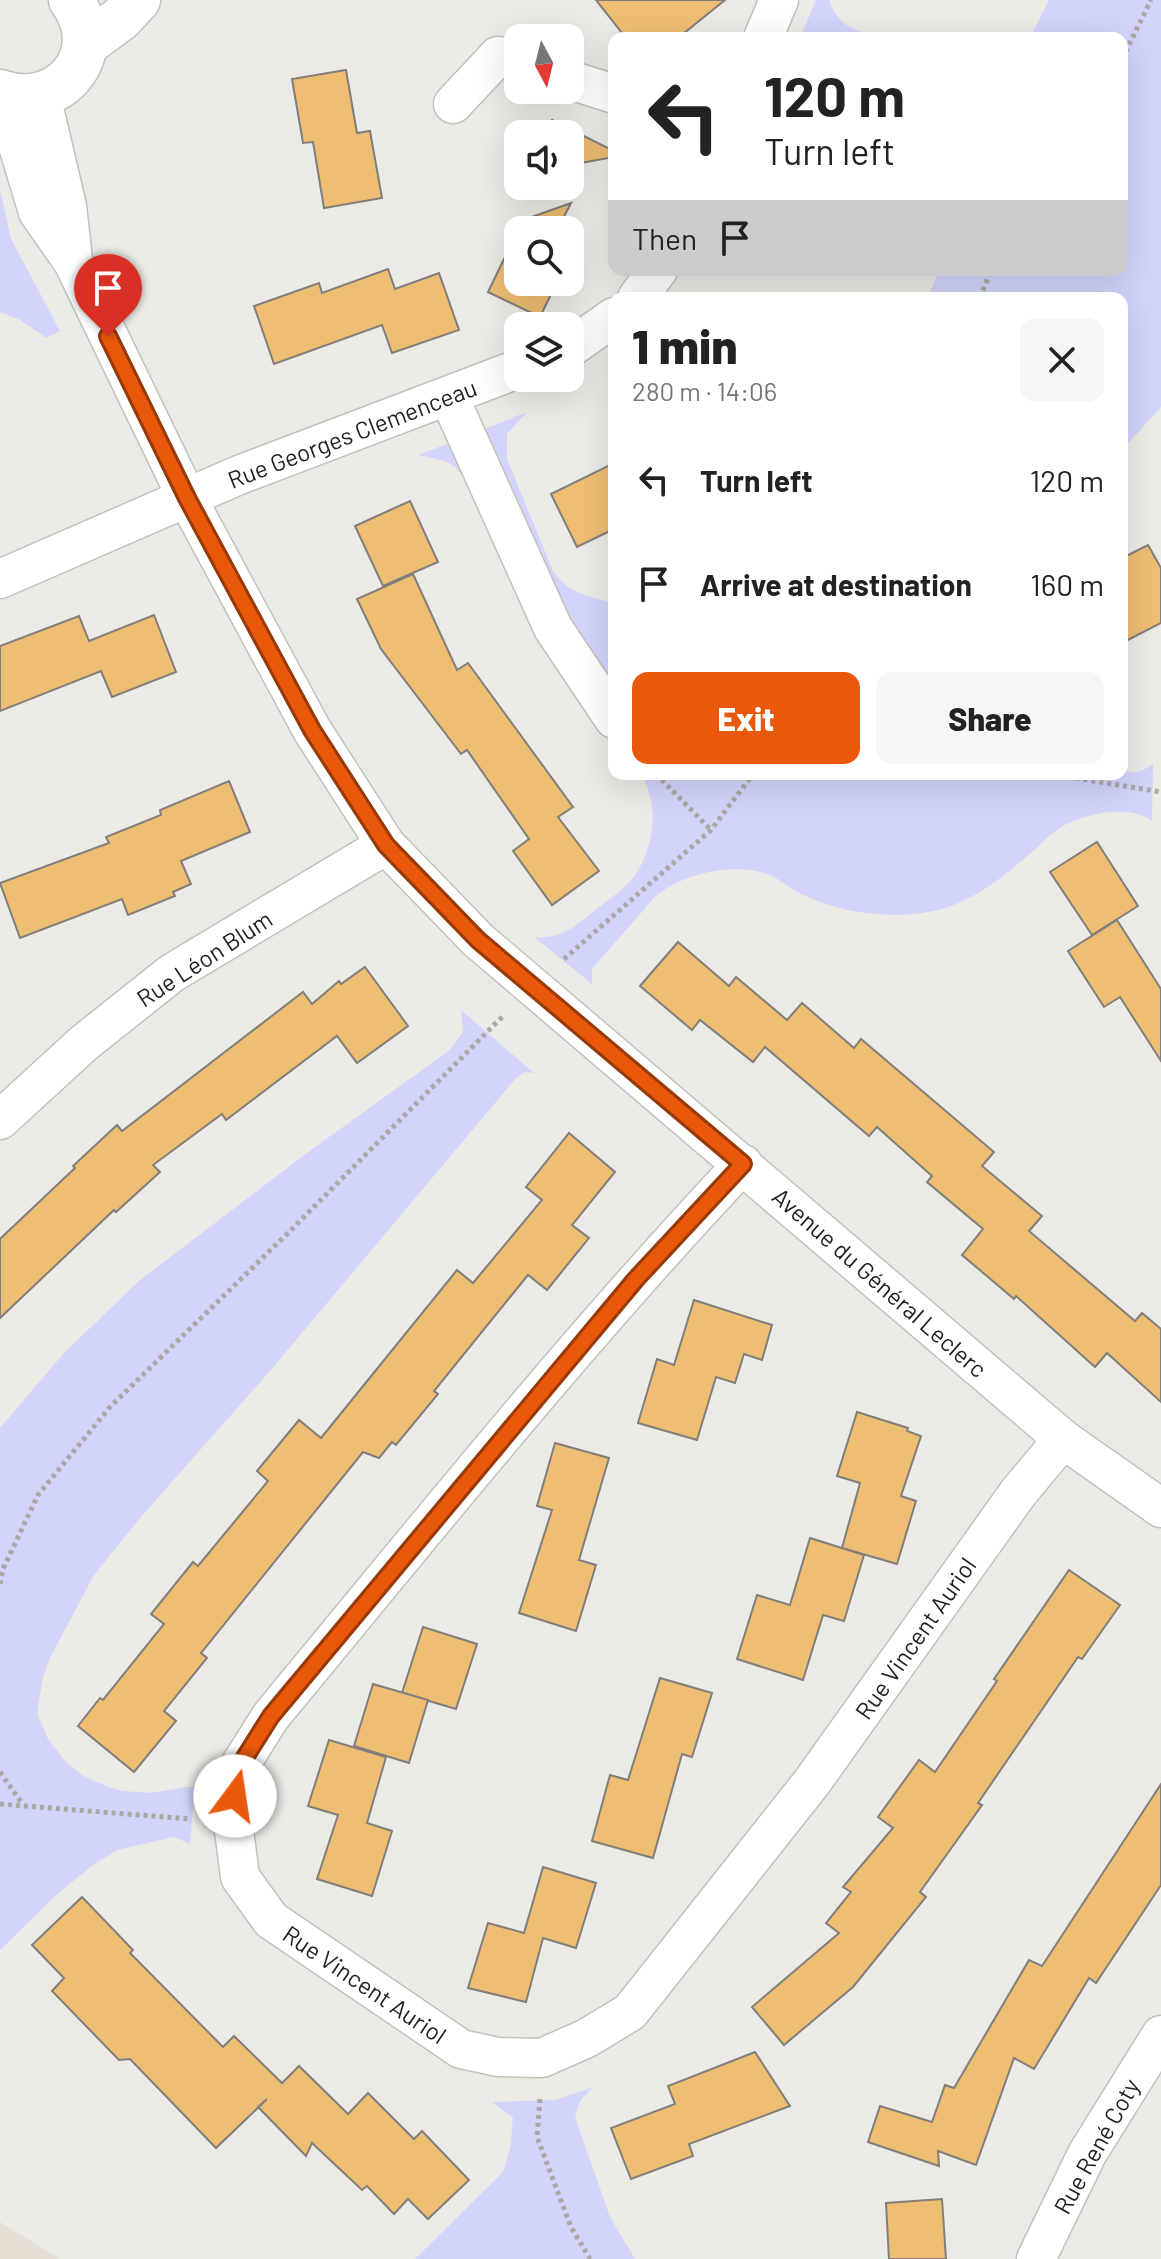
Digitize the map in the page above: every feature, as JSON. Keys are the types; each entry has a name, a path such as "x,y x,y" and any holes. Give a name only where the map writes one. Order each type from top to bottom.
{"street":[{"path":"14,93 57,88 71,77 80,62 82,14 120,19 138,0"},
{"path":"766,32 779,0"},
{"path":"453,104 498,56 504,58"},
{"path":"584,84 608,92"},
{"name":"Avenue du Général Leclerc","path":"14,93 38,212 73,262 187,498 312,730 386,845 478,940 1063,1439 1161,1508"},
{"path":"584,338 608,321"},
{"name":"Rue Georges Clemenceau","path":"187,498 239,475 504,375"},
{"path":"449,397 553,628 608,710"},
{"path":"0,579 187,498"},
{"name":"Rue Léon Blum","path":"0,1120 84,1043 172,973 386,845"},
{"name":"Rue Vincent Auriol","path":"743,1164 636,1279 271,1716 237,1770 233,1822 240,1877 271,1920 461,2049 498,2057 542,2058 587,2038 630,2012 812,1782 1018,1493 1063,1439"},
{"name":"Rue René Coty","path":"1036,2259 1087,2154 1161,2035"}],"path":[{"path":"1128,47 1151,0"},
{"path":"662,780 711,830"},
{"path":"0,1584 2,1570 38,1495 110,1407 288,1233 532,986 711,830 748,780"},
{"path":"1088,780 1161,792"},
{"path":"0,1772 24,1806"},
{"path":"0,1804 233,1822"},
{"path":"542,2058 537,2137 571,2227 590,2259"}],"shaded area":[{"path":"816,0 829,0 842,21 862,32 803,32"},
{"path":"1049,0 1161,0 1161,407 1128,443 1128,292 930,292 937,276 1128,276 1128,32 1033,32"},
{"path":"0,190 11,239 60,331 46,338 20,320 0,312"},
{"path":"527,412 507,434 507,459 553,571 572,589 608,601 608,723 494,535 464,478 445,461 419,455"},
{"path":"1153,763 1152,821 1120,812 1081,818 1053,833 984,889 943,909 897,915 848,910 803,895 772,876 745,869 730,869 700,874 658,894 592,969 592,984 534,937 552,936 574,927 636,874 651,837 652,811 644,780 1128,780 1128,771 1146,768"},
{"path":"461,1010 534,1073 525,1072 516,1078 270,1371 140,1518 94,1575 43,1676 37,1713 48,1739 65,1761 82,1775 123,1791 150,1793 195,1786 190,1844 174,1837 117,1850 56,1895 0,1950 0,1428 64,1353 140,1280 311,1150 450,1050 463,1032"},
{"path":"593,2087 580,2101 575,2117 610,2217 635,2259 415,2259 503,2172 510,2148 513,2118 492,2102 555,2100"},
{"path":"0,2222 60,2259 0,2259"}],"building":[{"path":"596,0 725,0 685,32 621,32"},
{"path":"346,70 357,133 370,131 382,198 324,208 313,142 303,143 292,79"},
{"path":"584,136 608,148 608,158 584,162"},
{"path":"571,203 564,216 534,216"},
{"path":"504,259 504,296 550,296 542,312 530,312 488,292"},
{"path":"388,269 395,289 439,273 459,330 392,353 382,325 274,364 254,306 319,283 322,293"},
{"path":"608,466 608,532 577,547 551,494"},
{"path":"410,501 438,562 383,586 355,526"},
{"path":"1148,545 1161,568 1161,623 1128,640 1128,555"},
{"path":"413,574 457,670 468,663 573,807 558,817 599,871 552,905 513,851 529,839 467,750 461,754 381,649 357,599"},
{"path":"154,615 176,672 112,697 101,671 0,711 0,646 79,616 89,641"},
{"path":"229,781 250,832 181,861 191,884 173,892 175,896 128,915 122,899 20,938 0,883 109,843 106,837 161,815 160,810"},
{"path":"1097,842 1138,906 1092,935 1050,872"},
{"path":"1117,920 1161,989 1161,1061 1120,997 1104,1007 1068,951"},
{"path":"678,942 729,986 736,977 787,1020 802,1003 854,1048 861,1039 994,1152 982,1166 1042,1216 1029,1231 1135,1321 1142,1313 1161,1329 1161,1402 1107,1353 1095,1367 1016,1296 1014,1299 962,1255 983,1229 927,1182 932,1176 877,1127 869,1136 765,1047 753,1062 700,1020 692,1030 640,986"},
{"path":"365,967 408,1026 357,1063 337,1036 226,1120 222,1114 153,1165 160,1172 116,1212 114,1210 0,1318 0,1239 75,1168 73,1166 117,1125 122,1131 303,992 312,1004 339,981 341,984"},
{"path":"569,1133 615,1172 572,1225 589,1238 547,1290 528,1275 434,1391 438,1394 396,1445 392,1442 379,1458 363,1452 201,1653 207,1658 164,1711 176,1721 134,1772 78,1726 164,1624 151,1614 193,1562 198,1566 268,1481 257,1471 299,1420 321,1438 457,1270 473,1283 542,1200 526,1187"},
{"path":"694,1300 772,1325 762,1360 744,1354 735,1383 716,1377 697,1440 638,1423 657,1359 674,1365"},
{"path":"857,1412 908,1428 907,1431 921,1436 901,1496 916,1501 897,1564 842,1548 860,1483 837,1476"},
{"path":"555,1443 609,1458 579,1560 596,1565 576,1631 519,1613 552,1510 537,1506"},
{"path":"810,1538 864,1555 844,1621 823,1615 803,1680 737,1659 757,1595 790,1605"},
{"path":"1069,1570 1120,1605 1082,1659 1078,1657 978,1803 982,1805 920,1892 926,1897 853,1987 784,2045 752,2007 839,1933 826,1923 851,1892 843,1887 893,1828 878,1817 919,1760 935,1772"},
{"path":"423,1627 477,1644 456,1709 402,1693"},
{"path":"660,1678 712,1693 692,1757 682,1754 653,1858 592,1841 610,1775 628,1780"},
{"path":"373,1684 428,1700 409,1763 354,1746"},
{"path":"329,1740 386,1757 367,1823 392,1831 372,1896 317,1879 338,1815 308,1806"},
{"path":"1161,1784 1161,1885 1096,1983 1089,1978 1034,2069 1014,2058 976,2165 938,2151 939,2166 868,2142 880,2106 932,2122 945,2085 954,2088 1029,1960 1042,1966"},
{"path":"543,1867 596,1883 576,1948 543,1938 526,2002 468,1988 488,1923 524,1933"},
{"path":"82,1897 133,1950 130,1953 223,2047 234,2036 282,2083 299,2066 348,2114 368,2093 414,2139 422,2131 469,2180 428,2219 408,2199 394,2214 367,2186 362,2190 312,2143 306,2156 258,2107 216,2148 130,2059 119,2060 52,1991 64,1978 32,1945"},
{"path":"755,2052 790,2106 689,2144 693,2156 631,2179 611,2128 675,2104 668,2086"},
{"path":"942,2199 946,2259 889,2259 886,2203"}],"route":[{"path":"108,336 187,498 312,730 386,845 478,940 743,1164 636,1279 271,1716 237,1770 235,1796"}]}
